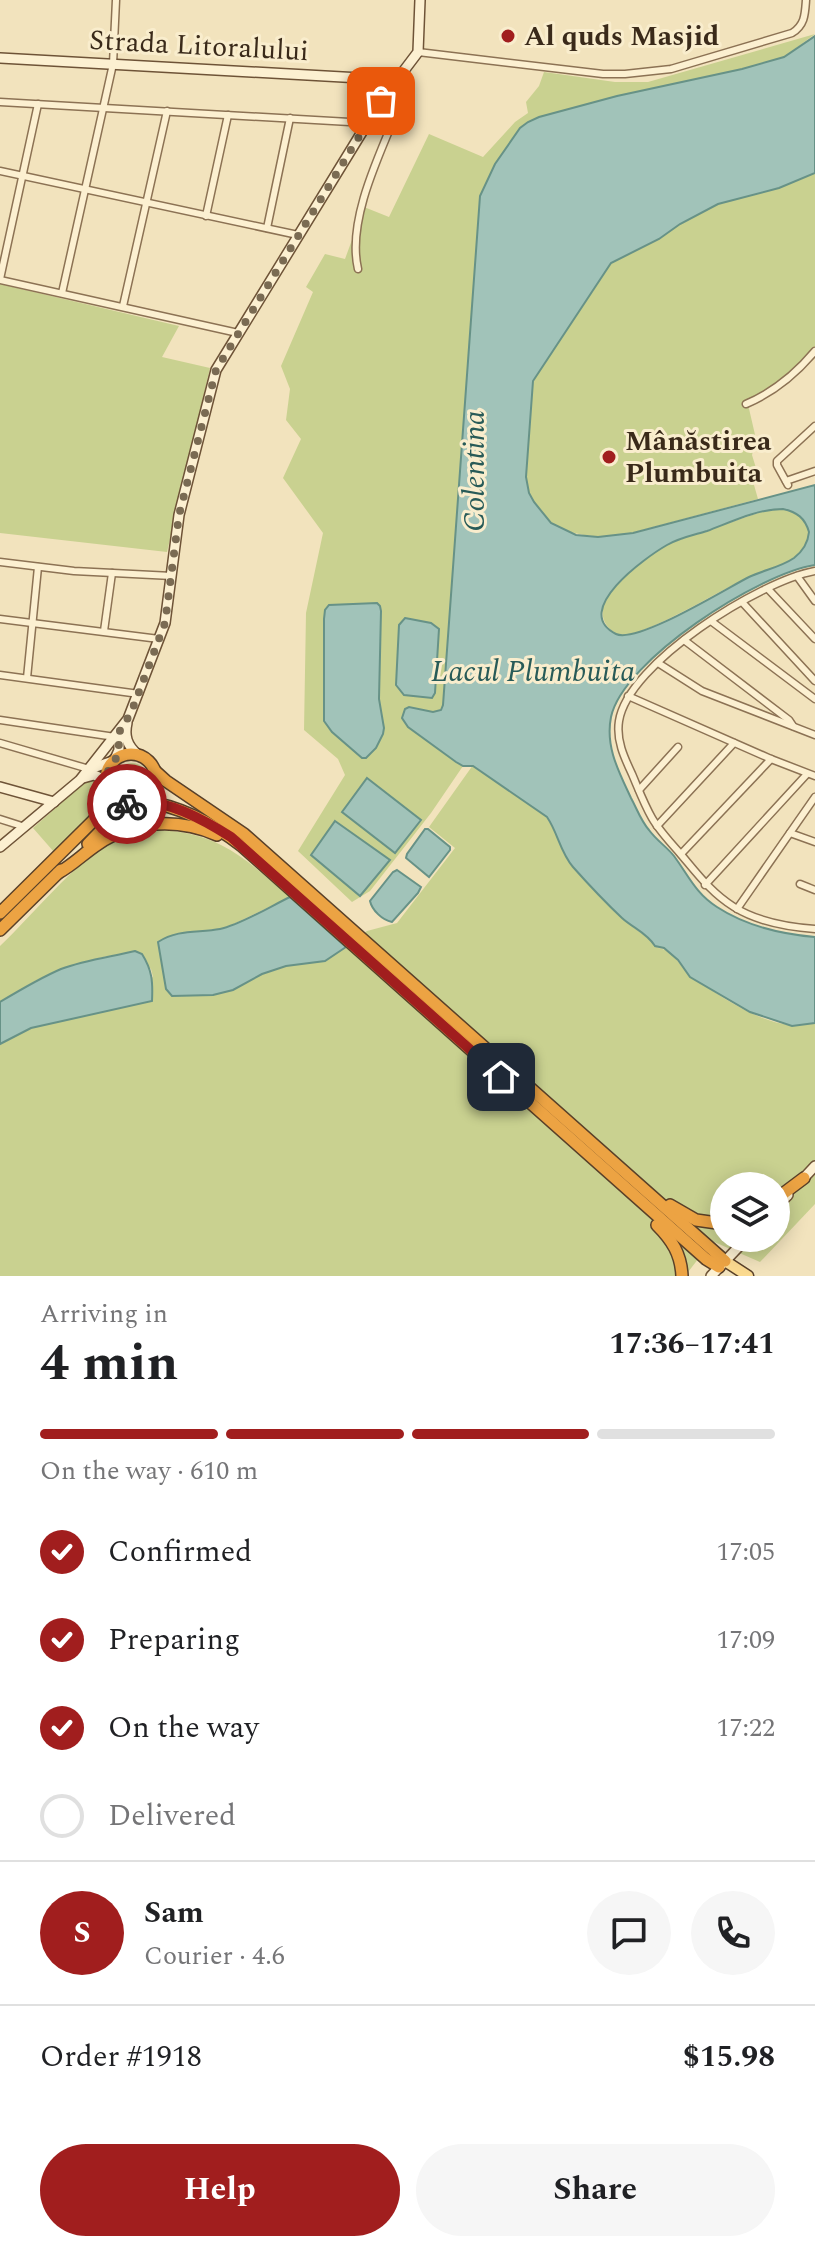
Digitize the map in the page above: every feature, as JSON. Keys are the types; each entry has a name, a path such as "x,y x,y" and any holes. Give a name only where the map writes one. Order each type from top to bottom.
{"highway":[{"path":"0,913 101,811 107,770 114,760 126,754 137,754 150,762 166,781 227,822 587,1153 719,1268"},
{"path":"0,930 117,814 155,788 155,771"},
{"path":"107,785 120,801 168,807 201,820 231,837 261,862"},
{"path":"54,877 106,839 129,829 150,824 176,824 202,830 234,844 287,879"},
{"path":"392,974 582,1135 719,1268"},
{"path":"582,1135 604,1149 679,1211 710,1223"},
{"path":"587,1153 672,1241 681,1261 682,1276"},
{"path":"790,1188 804,1178"}],"main road":[{"path":"0,847 80,780 128,719 160,640 168,609 179,515 214,375 367,123 418,52 420,0"},
{"name":"Strada Litoralului","path":"0,58 398,77"},
{"path":"128,719 126,736 137,754"},
{"path":"90,769 114,760 119,752 118,733"},
{"path":"80,780 91,775 107,785"},
{"path":"0,787 54,802"},
{"path":"790,1192 815,1166"},
{"path":"719,1268 734,1252"},
{"path":"719,1268 736,1276"},
{"path":"719,1268 748,1276"}],"street":[{"path":"62,293 113,64 116,0"},
{"path":"418,52 603,74 659,71 792,33 804,20 806,0"},
{"path":"358,269 355,249 358,222 409,82 398,77"},
{"path":"0,102 367,123"},
{"path":"38,104 0,279 238,333"},
{"path":"123,306 167,111"},
{"path":"206,216 228,115"},
{"path":"267,228 290,118"},
{"path":"0,171 298,235"},
{"path":"746,404 786,381 815,351"},
{"path":"815,426 777,461 787,483 815,471"},
{"path":"0,562 172,576"},
{"path":"27,678 38,567"},
{"path":"815,571 797,576 742,602 684,640 628,696 619,718 619,737 624,756 657,826 705,885 737,909 769,922 815,929"},
{"path":"104,631 112,573"},
{"path":"797,576 815,601"},
{"path":"768,589 815,639"},
{"path":"742,602 815,681"},
{"path":"0,619 160,640"},
{"path":"711,621 815,699"},
{"path":"684,640 793,726"},
{"path":"658,663 702,691 815,735"},
{"path":"0,675 139,694"},
{"path":"628,696 811,775 705,885"},
{"path":"0,720 118,733"},
{"path":"0,743 90,769"},
{"path":"657,826 734,743"},
{"path":"639,790 678,747"},
{"path":"681,854 771,759"},
{"path":"737,909 814,802"},
{"path":"0,819 25,827"},
{"path":"790,833 815,842"},
{"path":"800,884 815,890"}],"green space":[{"path":"815,34 784,57 534,119 520,128 495,164 480,196 443,705 441,710 433,712 409,707 405,723 463,766 370,891 352,902 298,851 345,775 338,759 304,730 306,613 323,533 283,478 301,439 286,420 290,389 281,366 313,292 306,287 325,254 345,259 364,207 389,217 429,134 483,157 515,122 528,113 526,102 539,86 544,72 615,82 648,82"},
{"path":"815,173 815,346 784,376 747,400 756,439 752,455 756,468 750,471 758,499 620,536 590,536 562,529 550,522 532,501 526,479 532,386 606,268 616,259 718,204 779,188"},
{"path":"0,284 179,326 162,357 210,368 167,552 0,533"},
{"path":"774,509 792,512 806,523 808,541 797,556 638,632 623,635 610,629 603,617 604,605 622,579 649,556 673,542"},
{"path":"132,763 144,767 148,779 144,791 132,795 120,791 116,779 120,767"},
{"path":"473,765 547,817 565,855 580,874 608,904 658,948 673,955 686,972 724,998 764,1019 790,1025 815,1023 815,1204 790,1230 790,1172 710,1172 710,1244 685,1276 0,1276 0,1044 153,977 151,969 126,953 61,969 0,1002 0,946 69,875 99,850 140,832 182,832 231,850 290,897 223,929 206,930 162,960 166,989 233,990 262,974 286,966 325,961 367,931 397,923 455,848 429,827"},
{"path":"93,778 102,785 98,803 54,852 33,828"},
{"path":"737,1252 769,1252 760,1262"}],"water":[{"name":"Lacul Plumbuita","path":"815,36 815,173 779,188 718,204 611,263 533,381 526,477 529,493 551,523 576,535 598,537 633,533 815,485 815,565 791,571 762,584 729,602 666,646 640,670 621,694 611,717 610,728 614,759 641,819 674,856 703,896 728,914 752,924 815,937 815,1023 792,1026 750,1012 690,977 678,960 664,948 655,946 622,918 573,867 547,817 473,766 456,762 408,727 402,718 409,707 433,712 441,710 443,705 480,196 495,164 520,128 539,117 784,57","holes":["783,509 803,519 809,532 808,540 794,558 749,577 643,631 616,634 604,624 602,612 606,599 616,585 667,545 754,514"]},
{"path":"377,603 381,611 379,699 384,728 376,748 362,758 324,721 324,619 329,605"},
{"path":"405,618 431,623 439,629 435,693 432,698 404,695 396,685 399,625"},
{"path":"367,778 421,820 395,853 342,812"},
{"path":"335,821 390,860 360,896 311,855"},
{"path":"425,829 450,847 429,877 406,858"},
{"path":"397,870 421,887 392,922 378,914 370,901"},
{"path":"290,897 346,947 325,961 286,966 262,974 233,990 213,995 172,996 166,989 158,942 181,933 228,927"},
{"path":"135,951 142,954 150,971 152,1001 31,1028 0,1044 0,1002 61,969"}],"way so far":[{"path":"127,804 111,794 107,773 118,755 120,730 131,713 165,623 179,515 216,370 381,101"}],"place":[{"name":"Al quds Masjid","path":"508,36"},
{"name":"Mânăstirea Plumbuita","path":"609,457"}],"route":[{"path":"127,804 143,801 168,807 201,820 231,837 501,1077"}],"water label":[{"name":"Colentina","path":"475,471"}]}
